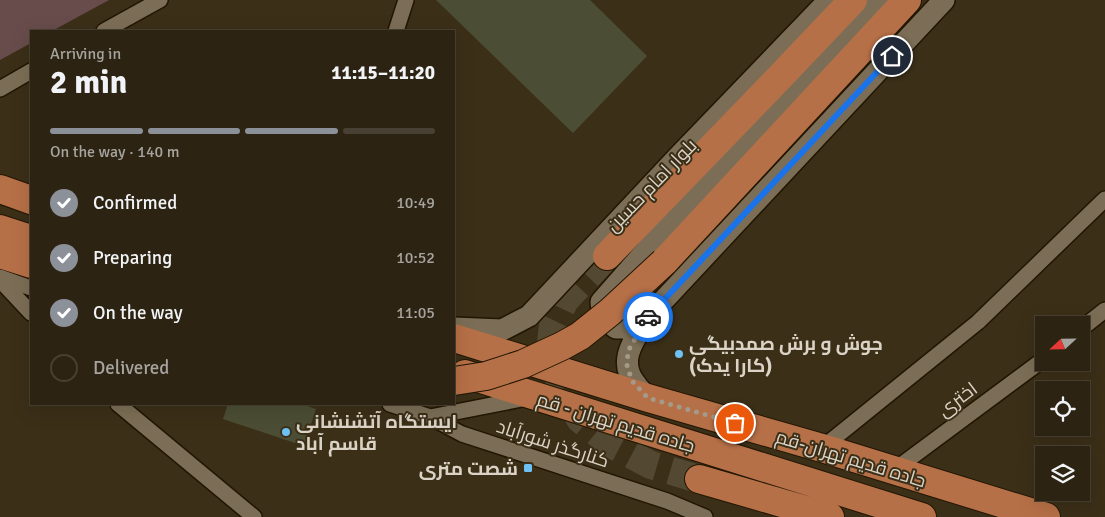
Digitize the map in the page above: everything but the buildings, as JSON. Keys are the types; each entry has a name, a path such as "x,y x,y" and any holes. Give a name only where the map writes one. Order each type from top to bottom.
{"highway":[{"path":"607,256 853,0"},
{"path":"455,381 486,376 523,364 580,336 610,312 664,262 907,0"},
{"path":"0,189 30,200"},
{"path":"0,229 30,239"},
{"path":"0,254 30,264"},
{"name":"جاده قدیم تهران-قم","path":"455,338 1046,517"},
{"name":"جاده قدیم تهران - قم","path":"455,371 922,517"},
{"path":"699,479 830,517"}],"main road":[{"name":"بلوار امام حسین","path":"455,328 502,330 529,316 829,0"},
{"path":"647,318 630,328 616,328 607,321 602,312 601,302 679,213 881,0"},
{"path":"648,398 633,382 627,367 628,351 647,318 944,0"}],"street":[{"path":"106,30 160,0"},
{"path":"396,30 406,0"},
{"path":"0,89 30,73"},
{"path":"822,448 978,322 1105,199"},
{"path":"0,279 30,288"},
{"path":"0,279 30,312"},
{"path":"1090,322 1105,310"},
{"name":"اختری","path":"893,471 1035,366"},
{"path":"430,417 536,396"},
{"path":"119,405 254,517"},
{"name":"کنارگذر شورآباد","path":"393,405 430,417 462,434 667,502 705,517"}],"shaded area":[{"path":"0,0 109,0 54,30 30,30 30,44 0,60"}],"tunnel":[{"path":"607,256 565,300 553,325 551,343 556,373 580,419 611,444 651,465 699,479"}],"way so far":[{"path":"648,317 628,351 627,367 633,382 648,398 735,423"}],"place":[{"name":"جوش و برش صمدبیگی (کارا یدک)","path":"679,354"},
{"name":"ایستگاه آتشنشانی قاسم آباد","path":"286,432"},
{"name":"شصت متری","path":"528,468"}],"route":[{"path":"648,317 892,56"}]}
